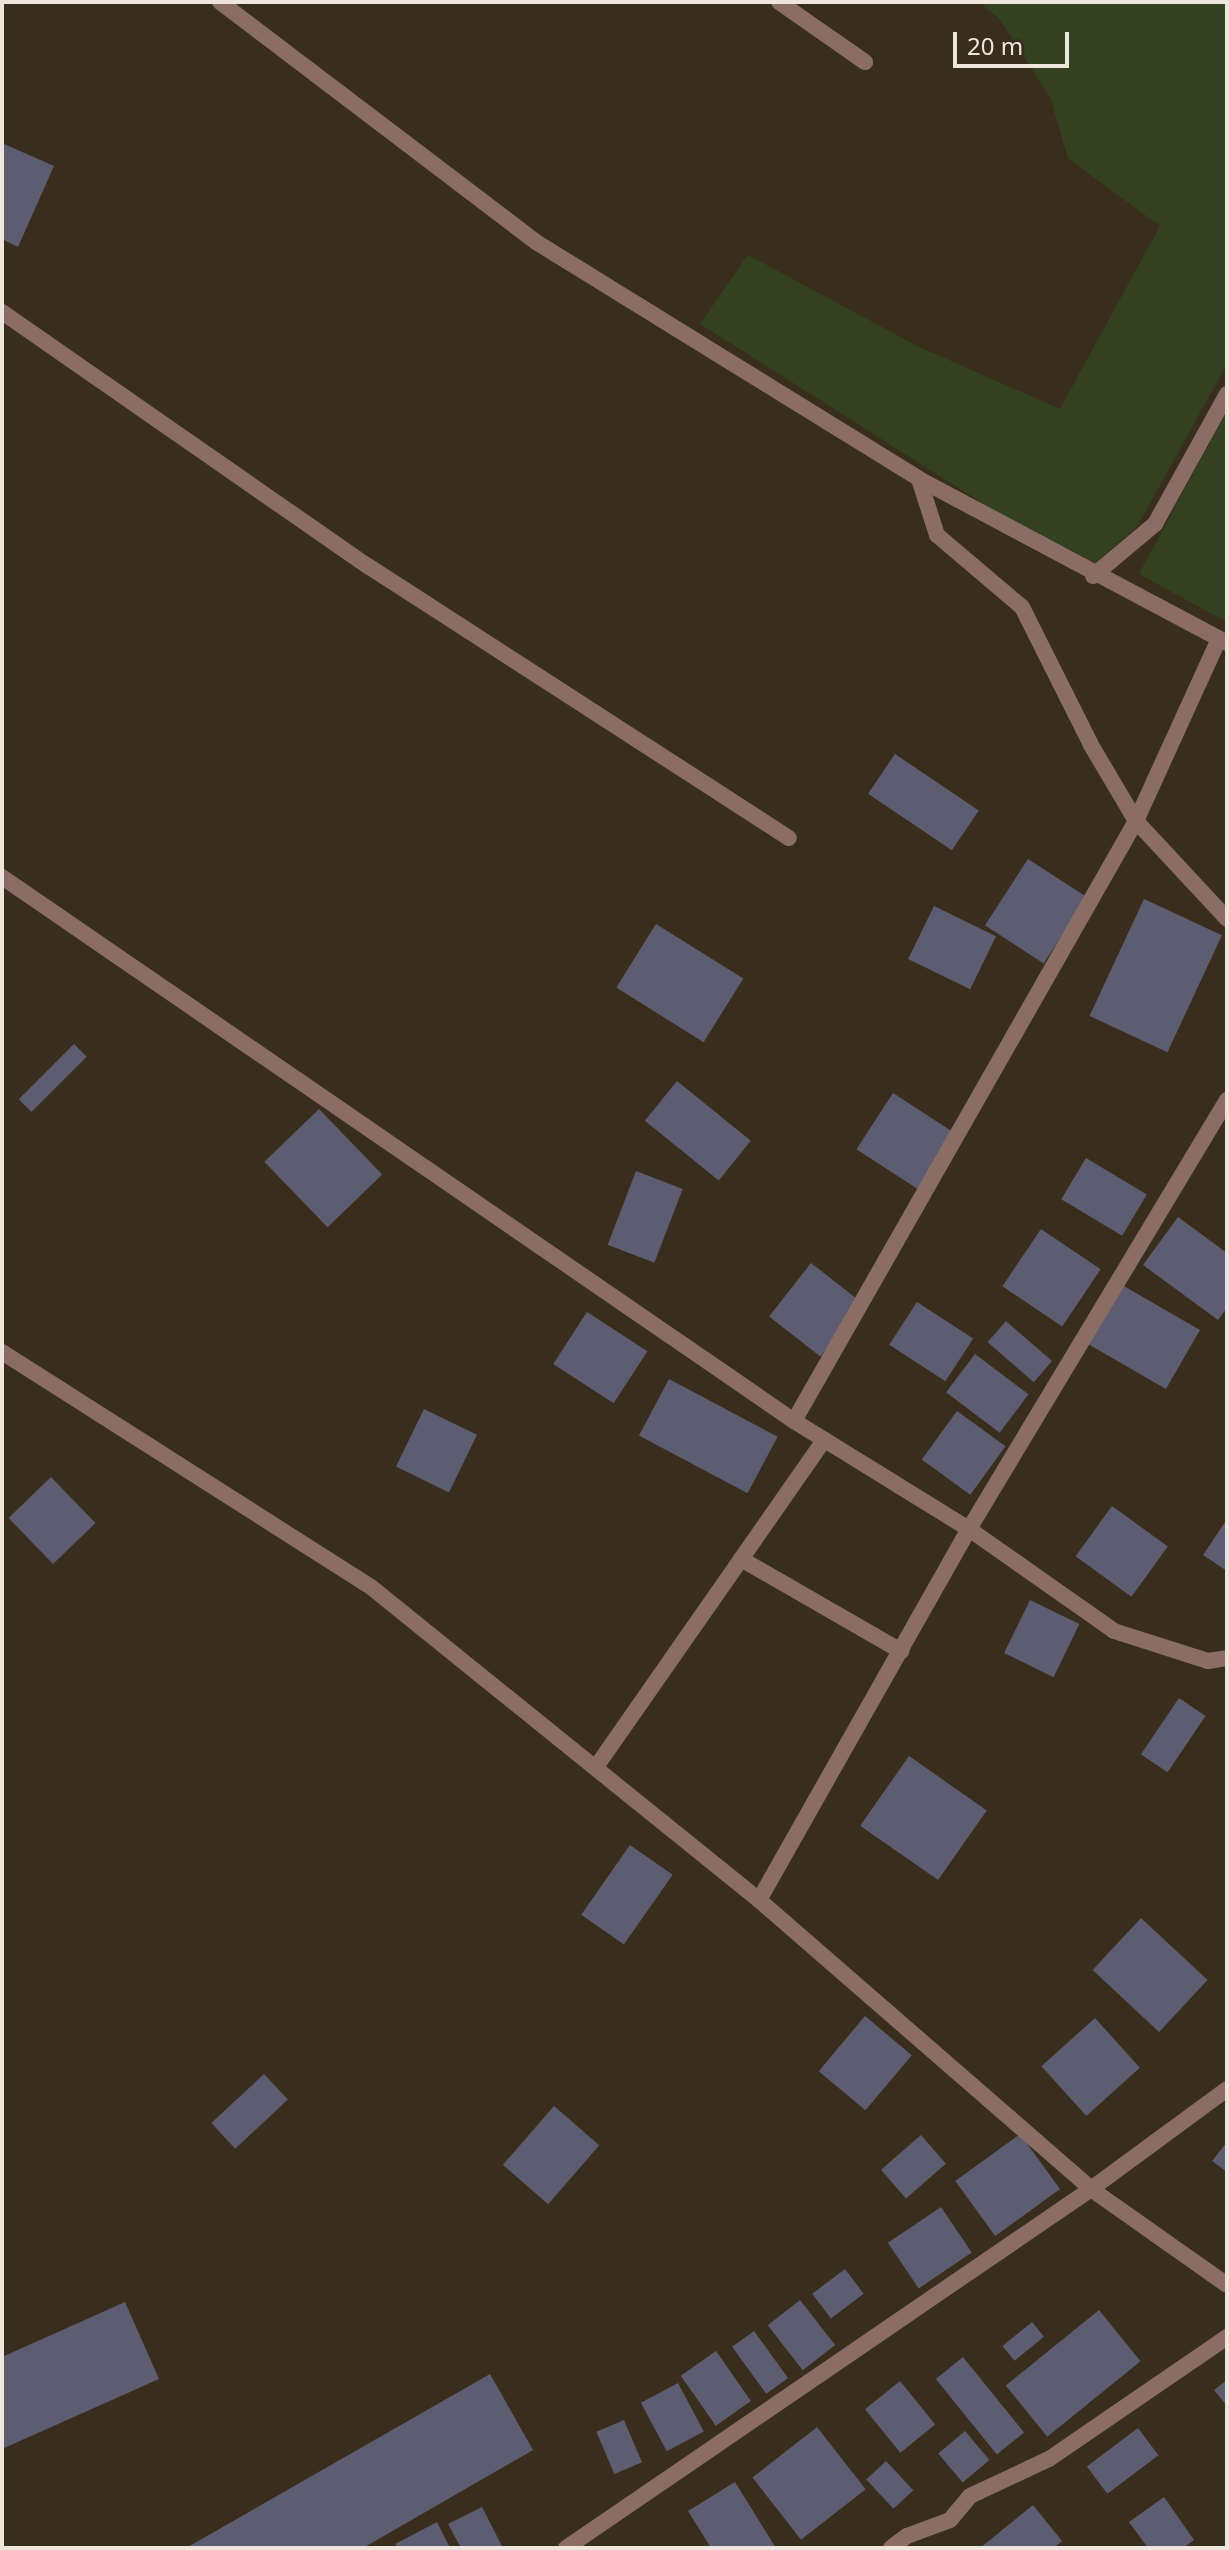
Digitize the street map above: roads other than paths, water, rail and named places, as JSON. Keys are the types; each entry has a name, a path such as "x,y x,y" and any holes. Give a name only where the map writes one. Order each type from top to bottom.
{"street":[{"path":"220,2 536,242 919,479 1093,576 1223,641 1136,821 794,1421"},
{"path":"779,2 865,62"},
{"path":"2,312 368,566 789,838"},
{"path":"1093,576 1155,524 1227,394"},
{"path":"919,479 937,535 1022,607 1091,745 1136,821 1227,919"},
{"path":"2,877 794,1421 969,1529 1114,1631 1208,1661 1227,1658"},
{"path":"759,1900 969,1529 1227,1100"},
{"path":"2,1352 371,1587 759,1900 1091,2189 1227,2285"},
{"path":"596,1767 824,1440"},
{"path":"741,1559 901,1651"},
{"path":"566,2548 1091,2189 1227,2089"},
{"path":"891,2548 907,2536 950,2520 970,2496 1049,2459 1227,2337"}]}
